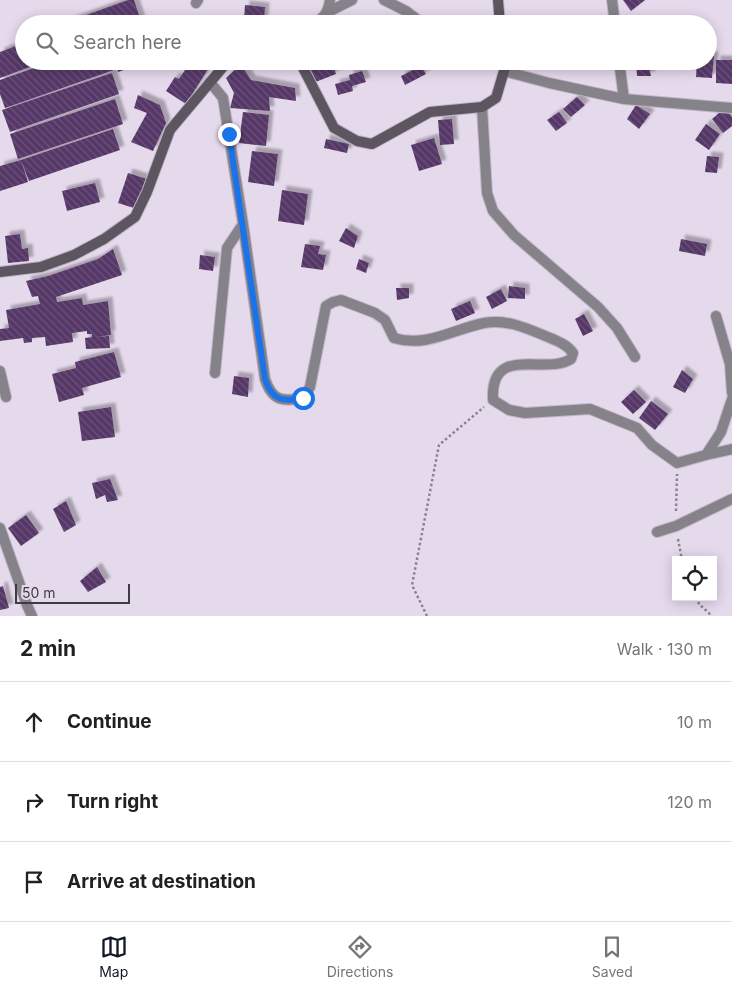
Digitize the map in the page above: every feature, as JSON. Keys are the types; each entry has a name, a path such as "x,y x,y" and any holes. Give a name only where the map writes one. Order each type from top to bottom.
{"street":[{"path":"328,12 330,0"},
{"path":"325,15 352,0"},
{"path":"384,0 411,15"},
{"path":"498,0 499,15"},
{"path":"612,0 614,15"},
{"path":"0,272 40,267 74,255 104,239 135,217 147,192 170,130 220,70"},
{"path":"304,70 334,128 357,141 372,144 430,112 482,107 496,98 503,70"},
{"path":"515,70 549,83 624,98 732,108"},
{"path":"621,70 624,98"},
{"path":"210,82 223,98 265,379 269,390 278,398 291,400 303,398 310,387 326,306 341,300 376,313 385,320 394,338 403,341 433,339 485,323 506,322 523,326 568,347 573,353 571,359 564,364 514,364 500,372 492,386 493,400 508,410 525,413 590,409 636,428 652,445 677,463 732,449"},
{"path":"482,107 487,193 493,211 514,235 598,307 617,328 635,357"},
{"path":"215,373 227,248 243,224"},
{"path":"716,316 730,364 732,393"},
{"path":"0,371 6,397"},
{"path":"706,455 720,432 732,398"},
{"path":"657,532 676,526 732,499"},
{"path":"0,528 32,616"}],"path":[{"path":"427,616 412,585 439,445 493,400"},
{"path":"698,601 712,616"}],"building":[{"path":"128,0 134,0 139,15 86,15"},
{"path":"623,0 645,0 631,11"},
{"path":"245,5 265,7 264,15 244,15"},
{"path":"15,46 15,70 22,70 0,78 0,52"},
{"path":"717,60 732,60 732,84 716,83"},
{"path":"28,70 114,70 5,108 0,94 0,80"},
{"path":"185,70 207,70 186,104 166,91 175,77 179,79"},
{"path":"235,70 245,70 251,80 295,88 296,101 269,97 270,111 230,108 234,93 226,78"},
{"path":"309,70 335,70 336,74 313,83"},
{"path":"413,70 424,70 426,74 405,85 401,76"},
{"path":"637,70 650,70 651,76 637,76"},
{"path":"696,70 713,70 712,78 696,77"},
{"path":"362,71 366,82 352,86 353,91 338,95 335,84 350,80 349,75"},
{"path":"112,73 119,94 10,132 2,110"},
{"path":"138,95 160,105 166,123 153,151 131,142 147,113 134,108"},
{"path":"577,97 585,105 571,117 563,109"},
{"path":"115,99 123,124 18,159 10,134"},
{"path":"636,105 650,114 639,129 627,119"},
{"path":"725,108 732,117 732,126 723,133 712,119"},
{"path":"243,112 269,115 266,146 239,143"},
{"path":"559,112 567,123 556,131 547,120"},
{"path":"452,119 454,144 440,145 438,120"},
{"path":"706,124 720,134 709,150 695,140"},
{"path":"113,129 120,150 29,181 21,160"},
{"path":"434,138 442,164 419,171 411,145"},
{"path":"326,139 349,144 347,153 324,148"},
{"path":"252,151 278,154 274,186 248,182"},
{"path":"707,156 719,157 717,173 705,172"},
{"path":"21,160 28,182 0,191 0,166"},
{"path":"128,173 147,179 137,209 118,203"},
{"path":"95,183 100,202 67,211 62,191"},
{"path":"282,190 308,194 304,225 278,221"},
{"path":"346,228 358,236 354,248 339,241"},
{"path":"20,234 22,249 28,248 29,261 8,263 5,236"},
{"path":"681,239 707,244 705,256 679,251"},
{"path":"305,244 320,246 318,254 326,255 323,270 301,267"},
{"path":"113,249 122,275 56,297 57,302 82,298 83,305 108,301 111,335 96,337 109,336 110,348 86,349 85,338 92,337 92,334 87,334 87,331 72,333 73,342 46,346 45,337 32,338 32,342 24,343 23,338 0,341 0,329 9,328 6,310 40,304 38,296 32,297 26,281 48,276 98,259"},
{"path":"200,255 215,257 213,271 199,269"},
{"path":"359,259 369,263 366,273 356,269"},
{"path":"509,286 525,288 525,299 508,298"},
{"path":"396,288 409,288 409,298 397,300"},
{"path":"501,289 507,301 492,309 486,297"},
{"path":"470,301 475,313 456,321 451,309"},
{"path":"584,314 593,331 583,336 575,319"},
{"path":"114,352 121,377 82,388 84,395 59,402 52,374 76,368 75,362"},
{"path":"682,370 693,379 685,393 673,387"},
{"path":"234,376 249,378 248,397 232,394"},
{"path":"634,390 646,402 633,414 621,402"},
{"path":"651,401 668,414 655,430 639,418"},
{"path":"111,407 115,437 82,441 78,412"},
{"path":"110,479 118,500 107,502 105,495 96,499 92,483"},
{"path":"66,501 76,525 64,532 53,509"},
{"path":"26,515 39,533 21,546 8,528"},
{"path":"97,567 106,582 88,592 80,581"},
{"path":"3,586 9,608 0,610 0,587"}],"route":[{"path":"229,134 265,379 269,390 278,398 291,400 303,398"}]}
